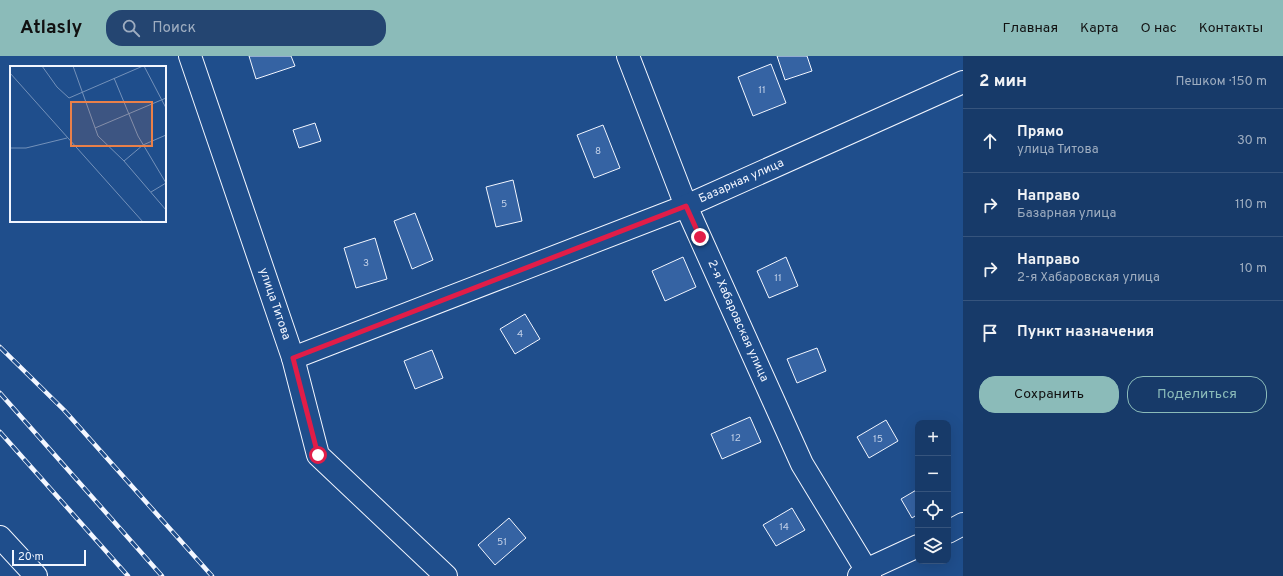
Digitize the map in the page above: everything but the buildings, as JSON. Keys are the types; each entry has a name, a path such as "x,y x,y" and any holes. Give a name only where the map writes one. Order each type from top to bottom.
{"street":[{"name":"улица Титова","path":"190,56 293,358 318,455 446,576"},
{"name":"2-я Хабаровская улица","path":"628,56 686,206 802,464 865,574"},
{"name":"Базарная улица","path":"293,358 686,206 963,82"},
{"path":"951,530 963,524"},
{"path":"0,537 36,576"},
{"path":"865,574 915,548"}],"railway":[{"path":"0,347 64,410 212,576"},
{"path":"0,393 162,576"},
{"path":"0,432 128,576"}],"route":[{"path":"318,455 293,358 686,206 700,237"}]}
